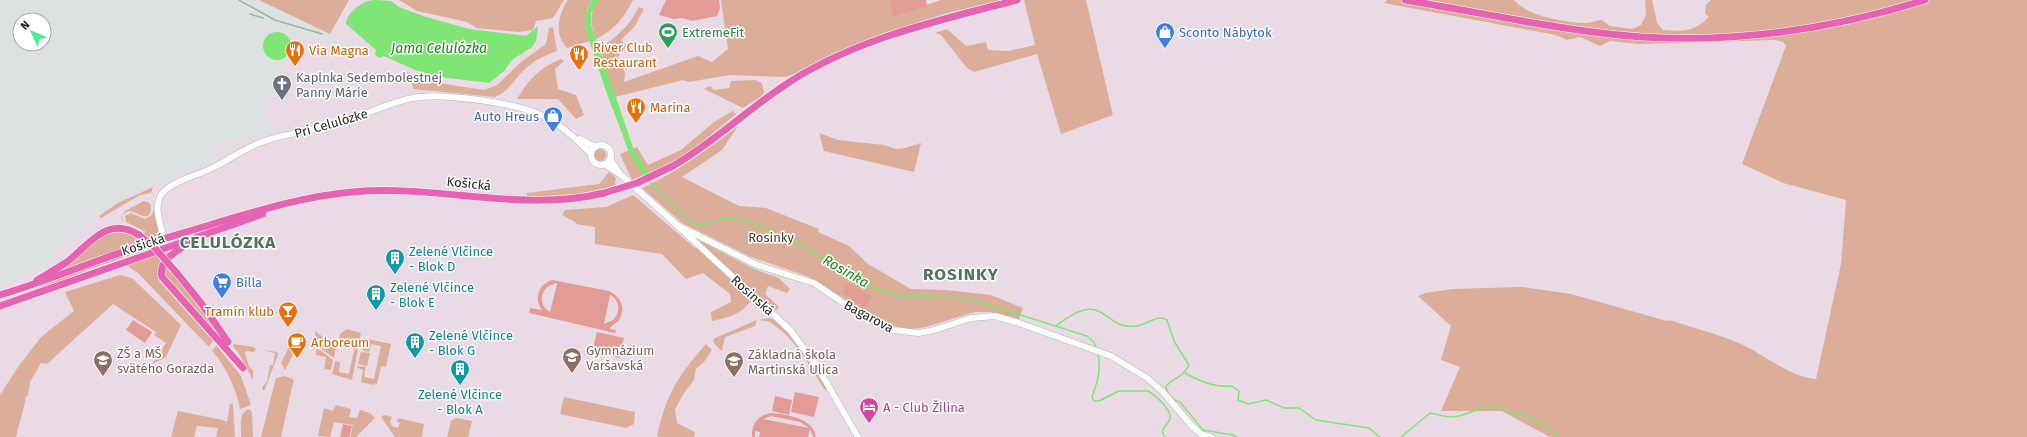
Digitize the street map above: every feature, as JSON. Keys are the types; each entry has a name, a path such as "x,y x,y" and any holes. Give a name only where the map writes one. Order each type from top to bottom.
{"main road":[{"name":"Košická","path":"0,296 164,239 280,204 343,193 393,190 444,192 521,200 571,199 604,194 637,183 673,166 698,151 748,112 804,74 862,45 932,23 1017,0"},
{"path":"1405,0 1600,33 1642,37 1702,38 1767,34 1819,27 1871,16 1925,0"},
{"name":"Košická","path":"0,306 281,209 293,202"},
{"path":"26,287 67,262 100,233 120,228 130,230 154,246 201,303 228,342"},
{"path":"196,238 164,261 161,270 162,277 243,368"},
{"path":"159,251 164,244 164,239"}],"street":[{"name":"Pri Celulózke","path":"164,239 158,213 158,203 162,193 172,185 206,171 262,142 337,124 414,97 433,95 452,97 540,114 554,122 574,137 591,154 594,163 604,164"},
{"name":"Pri Celulózke","path":"574,137 595,147 601,145 607,147 610,152 610,159"},
{"path":"591,154 595,147"},
{"path":"604,164 610,159"},
{"name":"Rosinská","path":"610,159 621,175"},
{"name":"Rosinská","path":"604,164 621,175 790,330 818,368 858,437"},
{"name":"Bagarova","path":"677,225 757,265 814,284 860,314 893,330 918,333 930,331 971,318 995,316 1019,322 1118,358 1147,378 1163,392 1200,434 1211,437"}],"shaded area":[{"path":"0,0 259,0 367,53 296,36 286,63 263,110 274,131 220,143 209,147 215,159 126,197 93,218 56,252 52,264 19,278 0,284"},
{"path":"666,0 719,0 720,8 717,16 692,21 682,18 674,19 659,15"},
{"path":"889,0 926,0 927,6 893,17"},
{"path":"552,280 613,293 619,299 622,307 619,320 610,329 616,330 615,333 529,313 530,308 542,310 538,297 543,285","holes":["556,283 557,284 550,312 544,307 542,297 544,290","610,295 616,300 618,310 616,317 604,324"]},
{"path":"849,283 872,297 865,308 842,293"},
{"path":"133,320 152,332 145,343 126,330"},
{"path":"597,332 624,338 619,358 592,352"},
{"path":"795,392 819,397 814,417 791,412"},
{"path":"775,396 792,400 789,415 772,411"},
{"path":"772,413 793,416 810,426 816,437 813,437 810,429 808,437 759,437 760,432 755,431 755,437 752,437 754,424 763,415","holes":["771,416 800,422 809,428 763,419"]},
{"path":"343,424 352,426 349,437 340,437"}],"green space":[{"path":"259,0 349,0 330,34"},
{"path":"399,0 564,0 553,18 536,21 533,30 519,32 477,28 467,22 417,11"},
{"path":"568,0 592,0 587,10 585,20 590,41 567,48 560,37 559,24 562,12"},
{"path":"599,0 633,0 618,23 608,32 596,39 593,28 592,14"},
{"path":"721,0 889,0 893,16 941,0 1001,0 947,13 881,34 830,55 799,72 786,77 729,75 689,82 683,80 615,97 599,48 622,30 631,20 639,7 644,9 635,26 621,40 626,46 618,57 625,73 624,82 698,56 712,62 728,49"},
{"path":"1024,0 1086,0 1113,115 1061,134 1037,54 974,72 967,68 941,35 935,33 947,29 966,46 986,42 988,50 1008,51 1035,45"},
{"path":"1387,0 1514,0 1528,11 1547,18 1586,23 1602,20 1610,26 1632,29 1641,25 1646,15 1645,0 1652,0 1657,23 1663,30 1683,31 1698,26 1709,17 1705,13 1706,5 1711,0 2027,0 2027,437 1550,437 1502,411 1441,411 1460,367 1441,360 1451,326 1418,296 1425,293 1453,289 1522,287 1571,294 1667,321 1670,320 1724,337 1750,348 1797,375 1816,379 1841,264 1846,200 1783,183 1742,164 1786,46 1783,42 1775,40 1638,44 1610,41 1600,46 1580,37 1567,40 1556,35 1384,3"},
{"path":"553,27 557,51 534,62 522,72 507,89 495,97 414,89 407,72 438,83 484,90 497,85 521,62 546,44 549,28"},
{"path":"561,59 564,61 555,69 558,89 576,95 584,115 576,119 558,99 517,99 535,75 547,66"},
{"path":"755,80 762,83 764,93 743,108 704,89 710,86 714,90 729,88 731,81"},
{"path":"733,111 736,114 701,143 676,161 632,180 620,154 637,147 648,165 681,150 714,122"},
{"name":"Rosinky","path":"738,126 722,150 682,177 739,206 766,208 819,229 818,232 849,246 868,264 911,289 946,290 991,295 1023,308 1019,319 990,312 975,312 926,327 912,329 896,327 876,319 809,277 751,257 682,223 642,188 692,160"},
{"path":"819,133 838,140 884,145 896,149 921,143 914,172 824,151"},
{"path":"598,149 602,149 606,155 602,161 598,161 594,157 594,153"},
{"path":"609,172 616,178 615,185 571,195 527,196 527,193 599,184"},
{"path":"153,187 151,193 140,195 101,218 99,216 118,203"},
{"path":"633,195 695,248 701,241 754,269 779,278 790,289 787,293 768,286 765,294 779,307 776,311 757,294 747,306 738,313 712,321 711,312 731,302 730,294 703,273 686,279 662,254 595,244 595,227 576,224 562,215 565,210 606,207"},
{"path":"144,201 151,205 149,215 143,216 132,211 128,211 123,215 125,211"},
{"path":"154,208 159,230 155,239 53,275 81,251 103,237 114,233 125,233 135,237 146,232 126,222 125,216 131,213 145,219 152,215"},
{"path":"161,243 160,245 90,269 45,288 19,296 88,267"},
{"path":"173,250 160,264 158,277 160,282 213,341 209,347 138,273 126,265"},
{"path":"166,266 198,304 221,336 219,338 164,275"},
{"path":"120,275 132,278 181,325 166,357 152,364 166,343 154,335 156,332 113,304 47,364 41,363 30,382 28,395 22,401 26,398 16,437 0,437 0,395 18,367 41,337 74,311 65,292"},
{"path":"769,318 775,320 791,336 829,391 824,389 801,353 787,336 770,322 759,320"},
{"path":"757,320 755,326 725,337 722,351 713,341 715,338"},
{"path":"347,329 361,333 352,380 332,374 335,361 340,362 339,372 349,374 356,341 346,339 344,346 338,345 340,334"},
{"path":"298,331 303,337 297,347 291,343"},
{"path":"315,331 336,347 334,358 316,345"},
{"path":"363,338 391,344 386,367 381,366 377,385 375,383 374,385 361,382 363,370 358,368 354,381 358,366 366,367 364,377 374,379 381,346 371,344 369,352 362,350"},
{"path":"234,344 253,347 256,349 254,352 245,352 249,367 253,370 253,380 233,346"},
{"path":"706,344 712,350 704,362 696,369 694,380 684,393 675,409 677,423 695,432 694,437 657,436 665,408 674,386 680,376"},
{"path":"290,345 296,349 285,370 281,363"},
{"path":"217,346 241,376 251,405 240,409 230,378 212,350"},
{"path":"318,348 319,349 317,351 320,350 333,360 331,370 324,369 326,357 316,355 316,350"},
{"path":"261,350 277,352 278,355 264,391 262,388 267,381 270,365 273,365 275,353"},
{"path":"361,352 370,353 367,366 358,364"},
{"path":"285,376 293,379 294,383 281,437 261,437 276,378"},
{"path":"564,397 635,412 634,424 626,428 560,414"},
{"path":"233,403 235,437 216,437 218,428 197,426 194,437 171,437 178,411 227,422 230,404"},
{"path":"336,405 351,409 349,417 357,418 360,410 370,413 375,418 356,437 350,437 353,425 334,422 330,437 318,436 324,408 333,411"},
{"path":"250,409 252,413 253,437 241,437 241,420 243,413"},
{"path":"384,415 392,417 390,422 392,426 398,428 400,423 397,422 398,418 424,424 422,437 395,437 381,417"},
{"path":"456,418 472,421 468,437 447,437 451,421"}],"water":[{"name":"Jama Celulózka","path":"375,0 391,1 399,7 426,17 469,29 526,36 538,26 536,41 532,47 512,60 504,71 489,83 440,77 415,70 384,56 379,58 375,55 376,50 346,24 352,11 361,4"},
{"path":"592,0 599,0 591,13 591,25 634,150 649,173 643,175 629,152 588,37 585,24 585,14"},
{"path":"277,32 287,36 291,46 287,56 277,60 267,56 263,46 267,36"}],"waterway":[{"name":"Rosinka","path":"649,181 691,222 701,225 728,218 743,219 798,243 867,285 900,296 967,298 1087,336 1094,342 1097,350"},
{"path":"1056,326 1073,315 1085,310 1094,310 1102,313 1125,326 1137,326 1159,318 1167,320 1174,341 1189,365 1184,373 1166,386 1169,394 1172,398 1180,402 1203,430 1237,437"},
{"name":"Rosinka","path":"1098,353 1099,370 1092,397 1094,401 1099,401 1119,391 1148,391 1162,403 1170,415 1169,421 1163,429 1163,434 1165,437"},
{"path":"1185,373 1208,383 1220,386 1232,386 1239,391 1238,400 1248,404 1266,400 1284,408 1299,408 1316,420 1369,428 1380,437"},
{"path":"1401,437 1430,413 1452,417 1460,416 1490,406 1504,408 1511,414 1524,415 1531,418 1549,428 1559,437"}],"railway":[{"path":"239,0 275,20 322,34"},
{"path":"250,14 263,18"}],"place":[{"name":"ExtremeFit","path":"668,49"},
{"name":"Sconto Nábytok","path":"1165,49"},
{"name":"Via Magna","path":"295,67"},
{"name":"River Club Restaurant","path":"579,71"},
{"name":"Kaplnka Sedembolestnej Panny Márie","path":"282,101"},
{"name":"Marína","path":"636,124"},
{"name":"Auto Hreus","path":"553,133"},
{"name":"Zelené Vlčince - Blok D","path":"395,275"},
{"name":"Billa","path":"222,299"},
{"name":"Zelené Vlčince - Blok E","path":"376,311"},
{"name":"Tramín klub","path":"288,328"},
{"name":"Arboreum","path":"297,359"},
{"name":"Zelené Vlčince - Blok G","path":"415,359"},
{"name":"Gymnázium Varšavská","path":"572,374"},
{"name":"ZŠ a MŠ svätého Gorazda","path":"103,377"},
{"name":"Základná škola Martinská Ulica","path":"734,378"},
{"name":"Zelené Vlčince - Blok A","path":"460,386"},
{"name":"A - Club Žilina","path":"869,424"}],"district":[{"name":"CELULÓZKA","path":"228,242"},
{"name":"ROSINKY","path":"961,274"}]}
